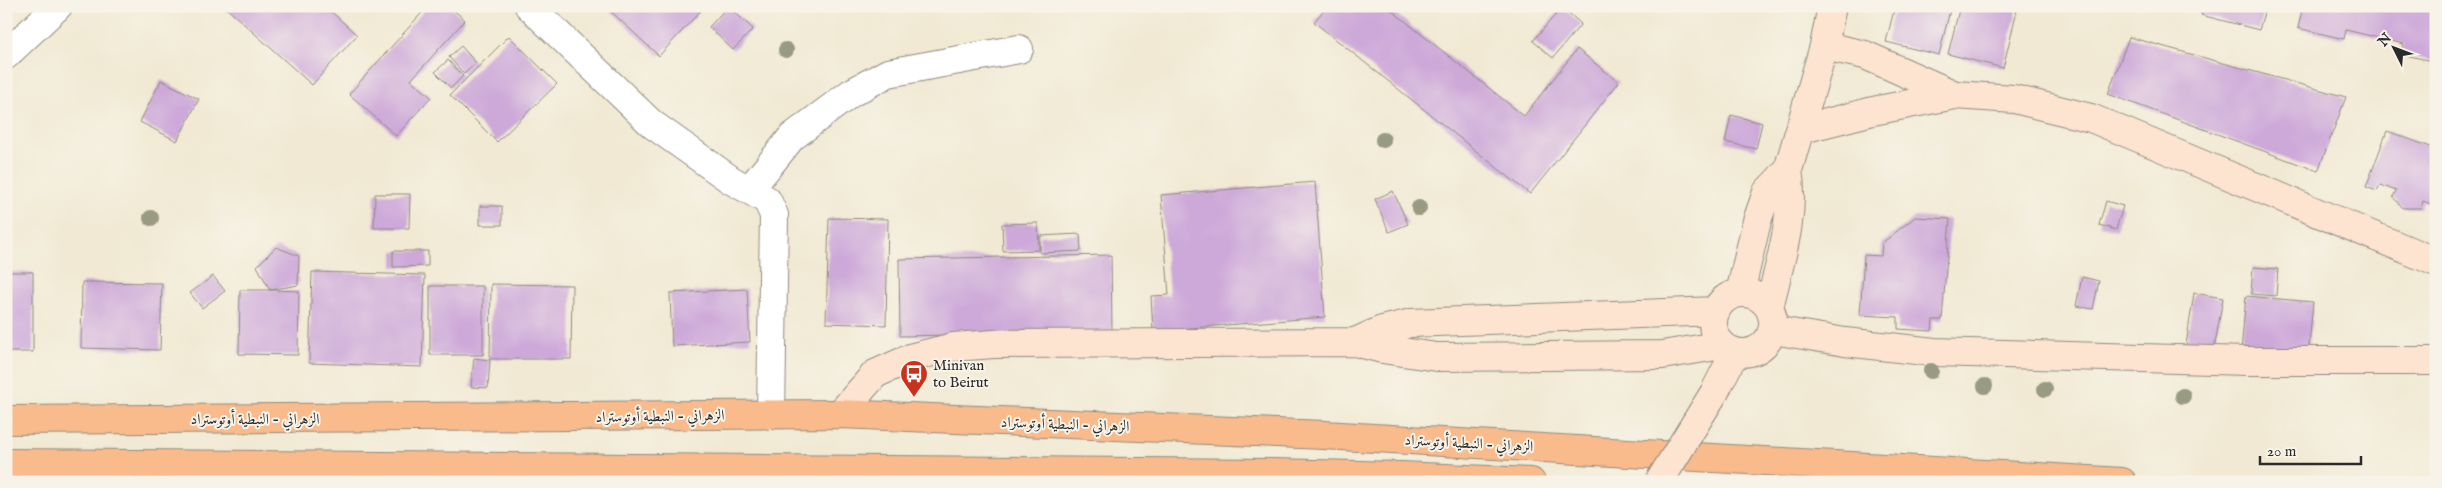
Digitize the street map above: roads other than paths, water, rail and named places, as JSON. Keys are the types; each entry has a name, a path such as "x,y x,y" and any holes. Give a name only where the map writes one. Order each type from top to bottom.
{"highway":[{"name":"الزهراني - النبطية أوتوستراد","path":"6,420 840,414 1334,435 2122,482"},
{"path":"6,462 1531,482"}],"main road":[{"path":"840,414 875,374 913,357 953,347 994,344 1355,342 1382,349 1437,357 1662,355 1729,348 1746,352 1758,348 1767,341 1771,319 1790,206 1791,188 1788,170 1824,46 1832,6"},
{"path":"1824,46 1864,55 1955,95"},
{"path":"1799,130 1873,111 1955,95 2014,99 2091,118 2436,262"},
{"path":"1740,293 1757,221 1767,192 1788,170"},
{"path":"1729,348 1716,335 1713,323 1716,311 1726,299 1740,293 1757,297 1771,319 1845,342 1934,352 2247,361 2436,361"},
{"path":"1355,342 1382,330 1411,323 1716,311"},
{"path":"1659,482 1714,393 1729,348"}],"street":[{"path":"6,55 58,6"},
{"path":"529,6 652,124 731,180 768,200 774,215 771,415"},
{"path":"750,189 792,137 851,93 880,77 1020,50"}],"place":[{"name":"Minivan to Beirut","path":"914,398"}]}
